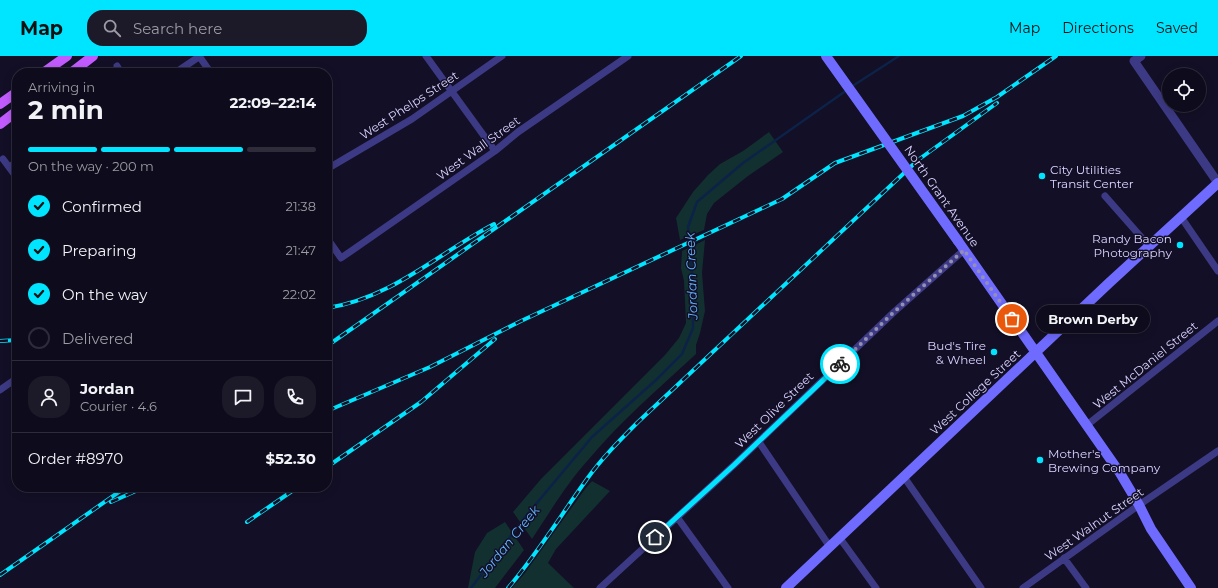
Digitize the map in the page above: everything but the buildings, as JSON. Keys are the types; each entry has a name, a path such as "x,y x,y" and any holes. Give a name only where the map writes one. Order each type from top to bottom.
{"main road":[{"path":"50,68 67,56"},
{"path":"77,68 93,56"},
{"name":"North Grant Avenue","path":"826,56 1120,472 1151,529 1191,588"},
{"path":"0,104 12,96"},
{"path":"0,124 12,116"},
{"name":"West College Street","path":"786,588 1149,246 1218,183"}],"street":[{"path":"182,68 200,56 208,68"},
{"path":"426,56 495,151"},
{"name":"West Phelps Street","path":"332,166 412,119 502,56"},
{"name":"West Wall Street","path":"332,245 341,258 628,56"},
{"path":"1136,58 1218,183"},
{"path":"3,159 12,171"},
{"path":"1106,196 1149,246"},
{"path":"1181,217 1218,271"},
{"name":"West Olive Street","path":"600,588 759,442 961,245"},
{"name":"West McDaniel Street","path":"1087,425 1218,321"},
{"path":"0,390 12,382"},
{"path":"759,442 830,547"},
{"name":"West Walnut Street","path":"1023,588 1139,505 1218,451"},
{"path":"904,477 981,588"},
{"path":"677,517 728,588"},
{"path":"839,537 876,588"},
{"path":"1064,558 1086,588"}],"green space":[{"path":"769,132 783,152 748,176 714,203 707,214 704,230 680,240 676,218 693,192 720,164 743,151"},
{"path":"705,240 702,273 705,311 696,345 696,354 641,405 601,445 573,478 532,539 513,512 541,479 665,355 679,338 686,323 684,281 681,268 682,251"},
{"path":"592,481 610,491 556,549 548,563 574,588 512,588 525,573"},
{"path":"505,522 524,550 495,588 468,588 475,552 487,533"}],"waterway":[{"name":"Jordan Creek","path":"851,87 899,56"},
{"name":"Jordan Creek","path":"471,588 526,516 592,437 656,380 682,354 693,328 693,285 688,227 697,202 743,163 847,90"}],"railway":[{"path":"332,342 741,56"},
{"path":"332,409 430,367 521,321 782,199 835,163 963,116 997,97 1056,56"},
{"path":"508,588 539,548 593,471 611,449 638,422 918,160 997,103"},
{"path":"332,307 350,303 393,285 414,274 494,224"},
{"path":"332,464 421,402 495,339"},
{"path":"0,341 12,340"},
{"path":"0,575 119,492"},
{"path":"111,502 134,492"},
{"path":"247,522 291,492"}],"way so far":[{"path":"840,364 894,312 964,250 1012,319"}],"place":[{"name":"City Utilities Transit Center","path":"1042,176"},
{"name":"Randy Bacon Photography","path":"1180,245"},
{"name":"Brown Derby","path":"1012,319"},
{"name":"Bud's Tire & Wheel","path":"994,352"},
{"name":"Mother's Brewing Company","path":"1040,460"}],"route":[{"path":"655,537 734,465 840,364"}]}
